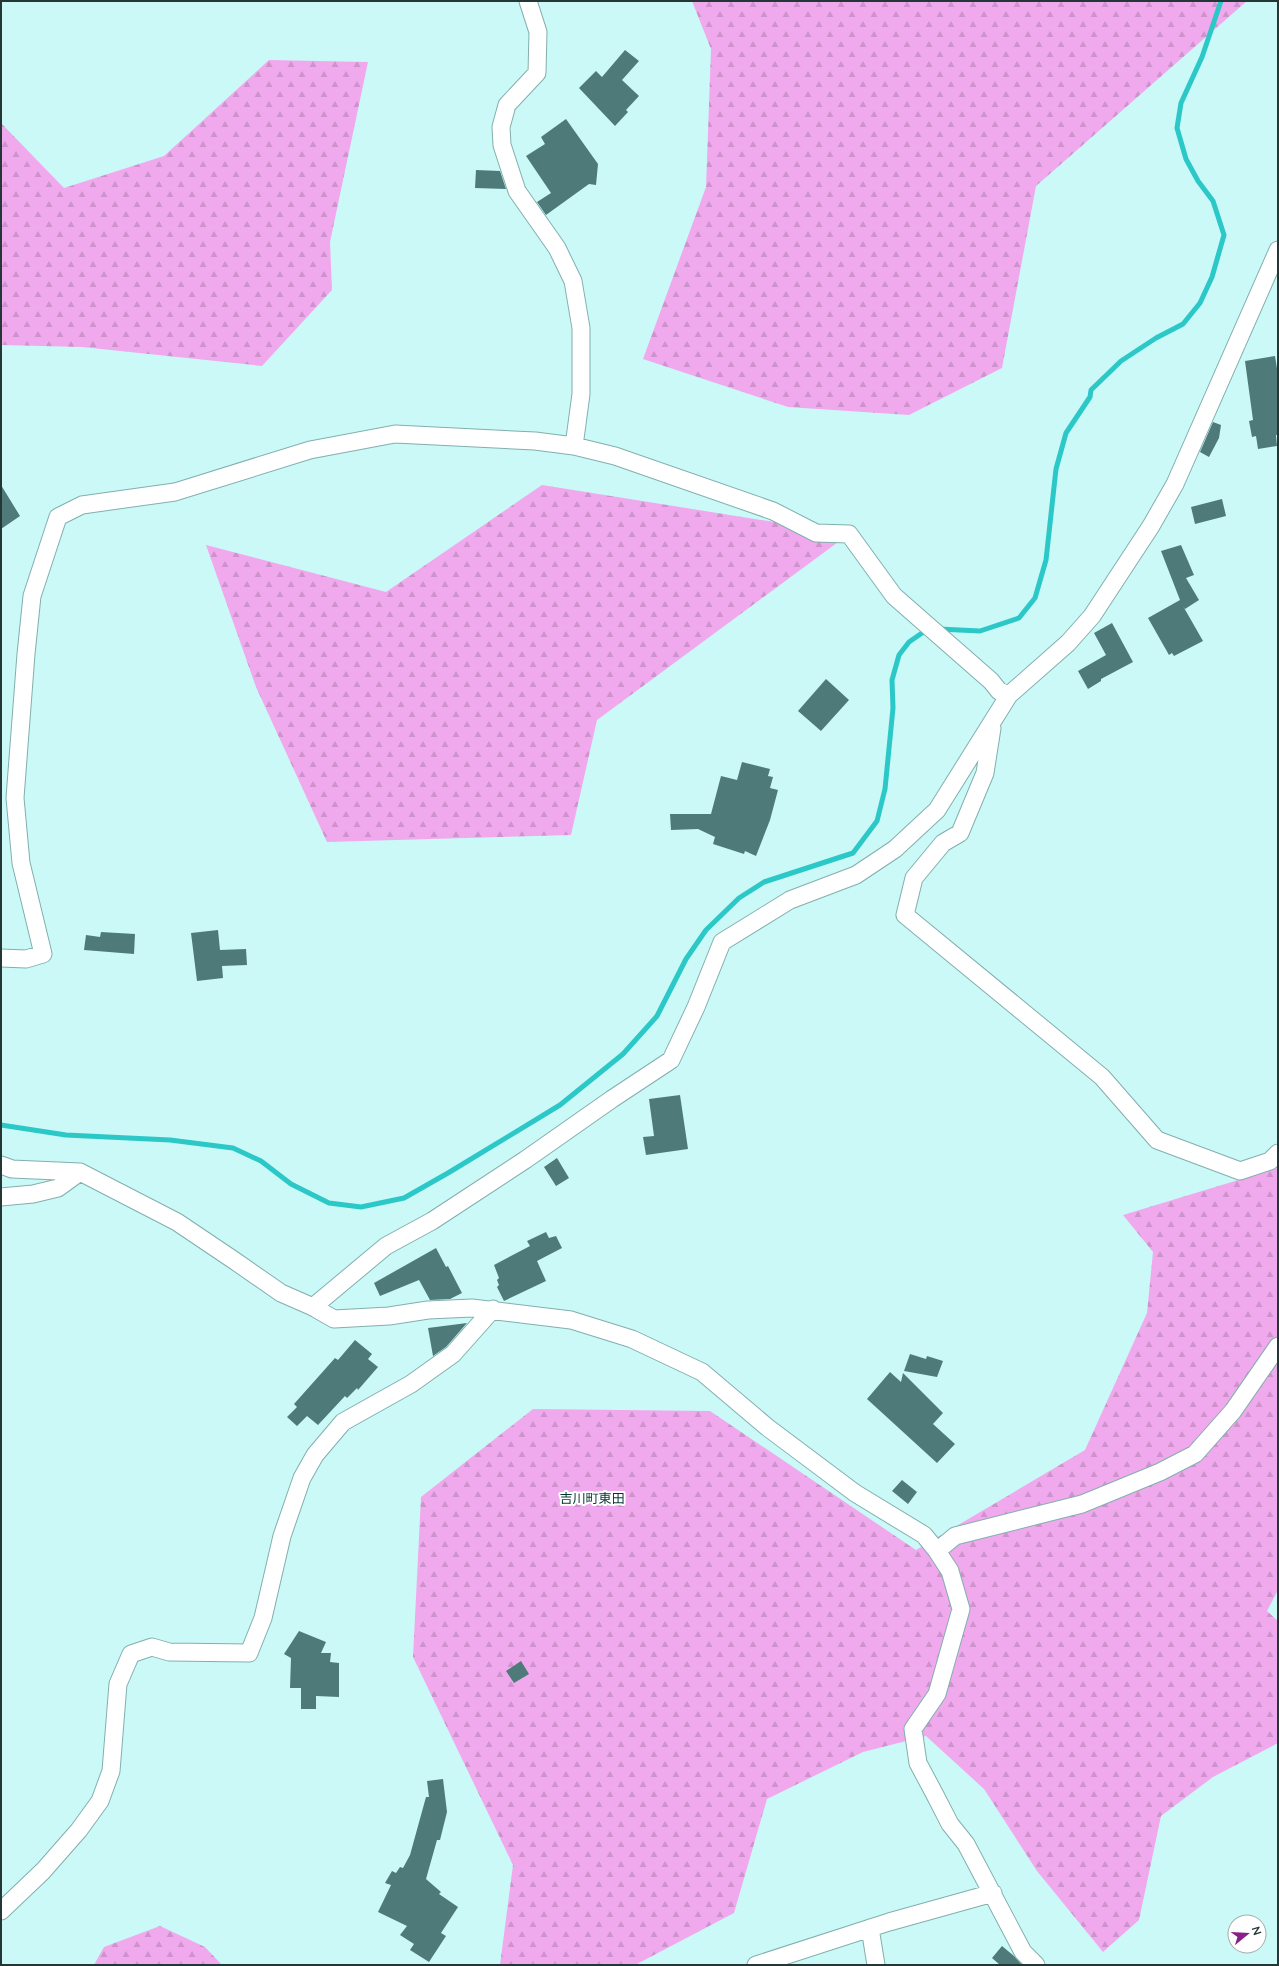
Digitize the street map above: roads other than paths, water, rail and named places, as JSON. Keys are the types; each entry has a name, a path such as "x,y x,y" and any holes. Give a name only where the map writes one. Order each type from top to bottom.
{"street":[{"path":"528,1 538,32 537,73 507,105 501,127 502,145 517,191 557,248 573,281 582,328 581,394 574,446"},
{"path":"313,1308 386,1246 445,1212 671,1060 696,1007 722,942 790,900 856,875 895,849 937,810 1009,695 1068,643 1092,616 1151,526 1175,484 1278,250"},
{"path":"1,958 26,959 43,954 21,863 15,798 26,654 32,596 58,517 82,505 175,492 310,450 395,434 535,441 574,446 615,456 773,511 816,533 848,534 894,596 992,681 999,691 1009,695"},
{"path":"993,721 985,773 960,833 943,843 914,878 905,915 1102,1077 1157,1140 1240,1171 1270,1161 1278,1153"},
{"path":"1,1165 12,1169 80,1172 177,1222 232,1258 281,1293 334,1319 389,1316 428,1310 472,1308 493,1309 571,1320 632,1339 702,1372 767,1428 856,1493 924,1535 950,1571 961,1609 937,1694 913,1729 918,1763 950,1824 966,1844 1023,1952 1036,1965"},
{"path":"1,1197 33,1194 58,1188 80,1172"},
{"path":"1,1911 43,1871 79,1830 100,1801 111,1771 118,1684 130,1654 152,1647 169,1652 249,1653 263,1618 282,1536 302,1478 315,1455 343,1422 410,1384 453,1354 493,1309"},
{"path":"937,1551 955,1536 1082,1504 1160,1472 1195,1454 1233,1411 1278,1346"},
{"path":"756,1965 870,1928 993,1893"},
{"path":"870,1928 876,1965"}],"waterway":[{"path":"939,629 980,631 1019,618 1035,598 1046,560 1056,469 1066,433 1090,397 1091,390 1121,361 1156,338 1183,324 1200,303 1212,277 1224,235 1213,201 1198,181 1186,159 1177,128 1181,103 1202,57 1221,1"},
{"path":"1,1125 66,1135 170,1140 233,1148 261,1161 291,1184 329,1203 361,1207 404,1198 560,1105 623,1054 657,1016 686,959 706,930 739,898 764,882 853,853 877,821 885,789 893,708 892,680 899,655 909,642 922,633 929,631"}],"district":[{"name":"吉川町東田","path":"592,1498"}]}
